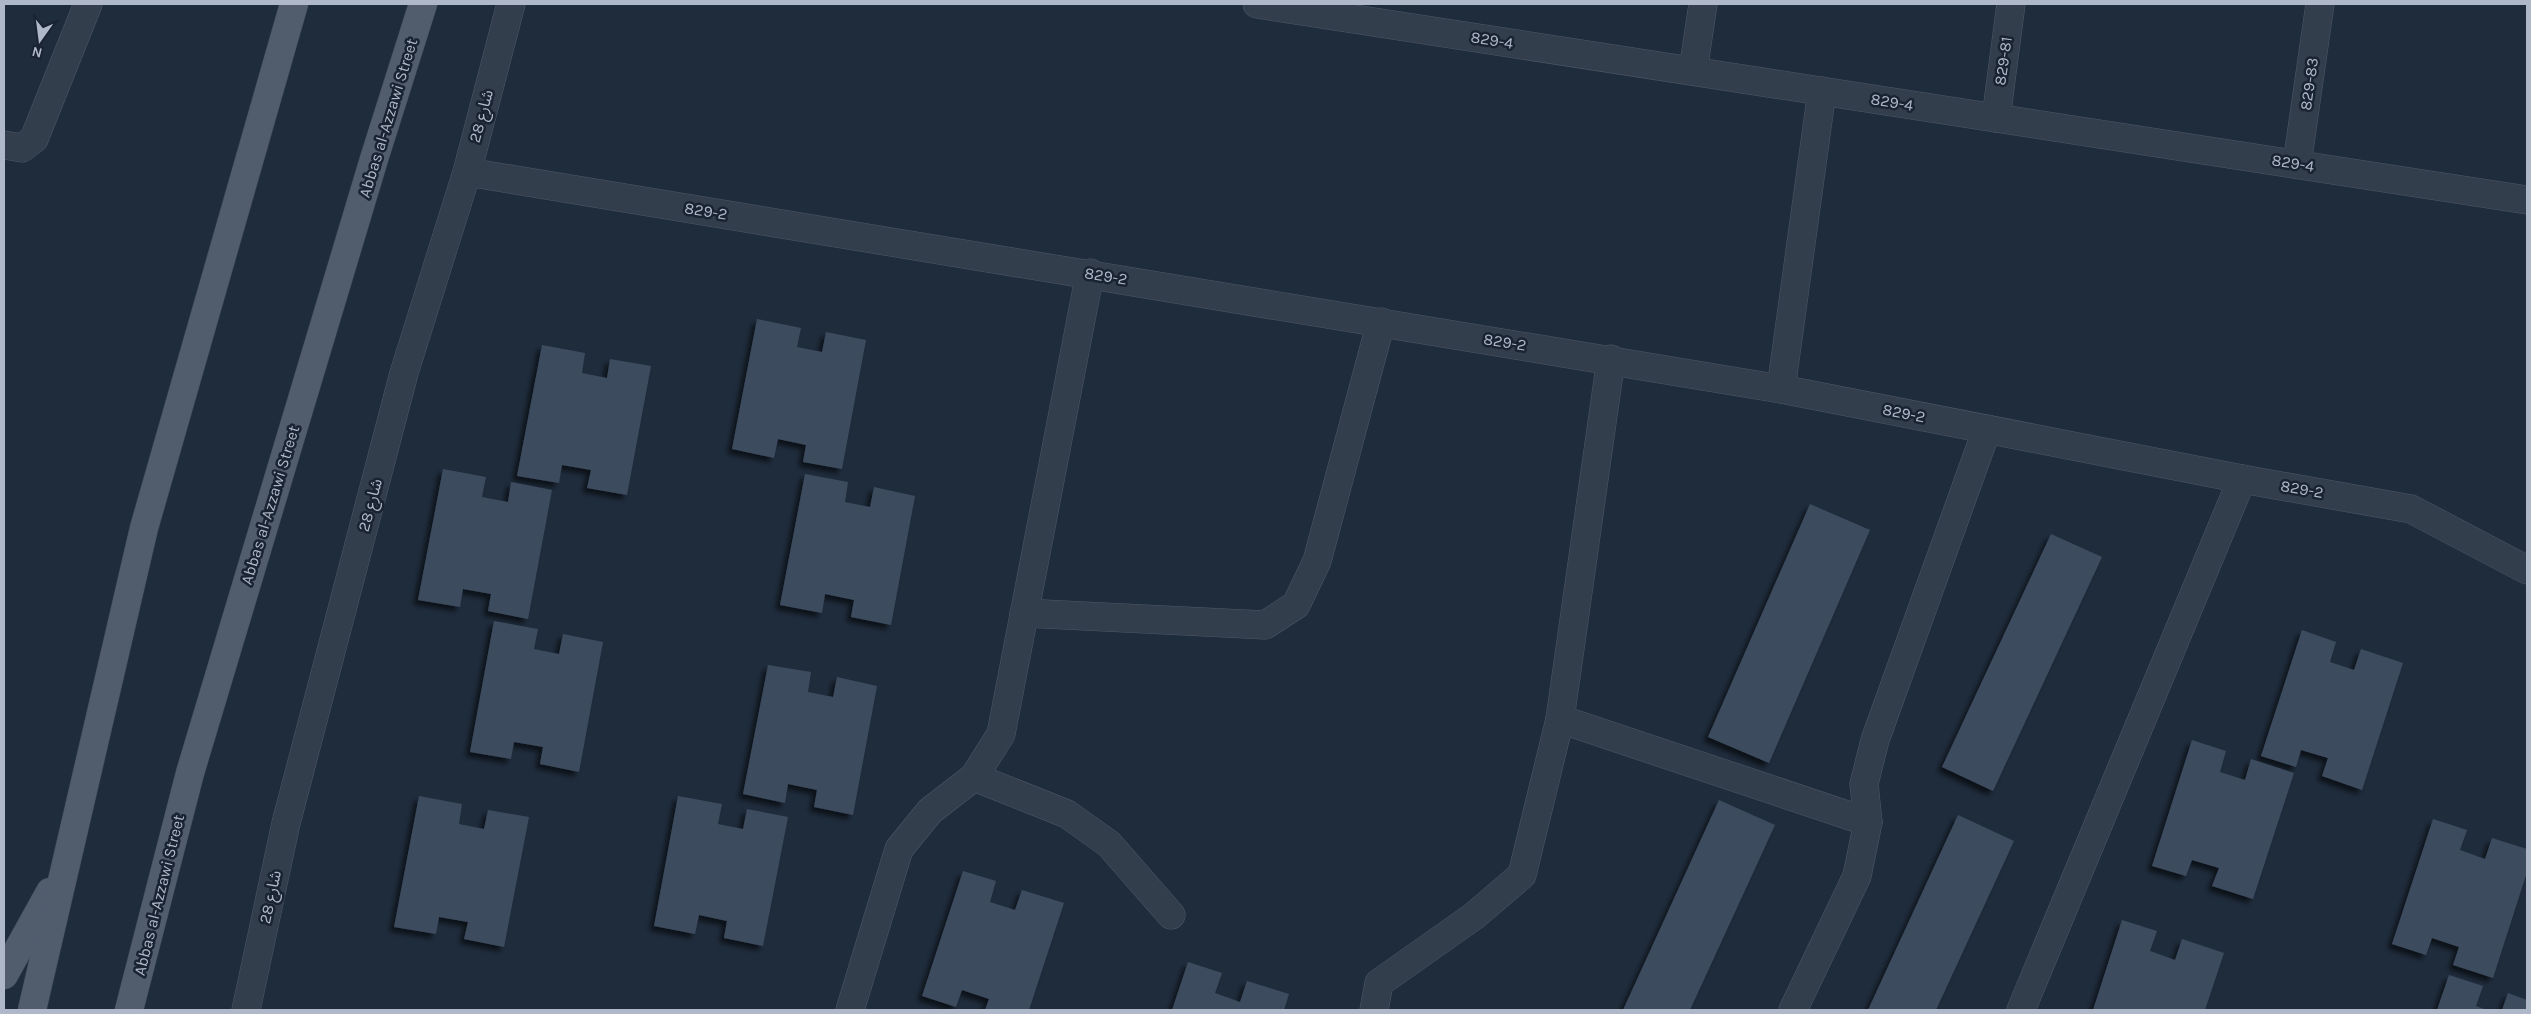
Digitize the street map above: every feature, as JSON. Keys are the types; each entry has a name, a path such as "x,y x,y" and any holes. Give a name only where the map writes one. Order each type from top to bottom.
{"main road":[{"path":"32,1010 144,528 294,4"},
{"name":"Abbas al-Azzawi Street","path":"129,1010 193,764 371,168 423,4"},
{"path":"4,975 66,864"}],"street":[{"path":"4,144 22,148 34,139 88,4"},
{"name":"شارع 28","path":"246,1010 286,823 404,373 467,172 511,4"},
{"name":"829-4","path":"1258,4 1383,13 1693,71 2527,200"},
{"path":"1693,71 1703,4"},
{"name":"829-81","path":"1996,118 2011,4"},
{"name":"829-83","path":"2297,164 2320,4"},
{"path":"1782,389 1822,90"},
{"name":"829-2","path":"467,172 1611,359 1782,389 2242,479 2411,509 2527,570"},
{"path":"850,1010 899,849 930,811 974,777 1001,734 1090,273"},
{"path":"1024,613 1265,625 1296,605 1317,561 1381,322"},
{"path":"1374,1010 1379,984 1474,916 1522,875 1560,719 1611,359"},
{"path":"1793,1010 1857,876 1868,822 1864,784 1875,740 1987,429"},
{"path":"2021,1010 2242,479"},
{"path":"1560,719 1868,822"},
{"path":"974,777 1067,814 1109,844 1171,915"}],"building":[{"path":"757,319 801,328 797,347 822,352 826,332 866,340 842,469 803,462 806,445 778,439 774,458 732,449"},
{"path":"542,345 585,353 582,373 607,378 610,359 651,366 627,495 587,488 591,470 562,465 559,483 517,476"},
{"path":"443,469 486,477 482,497 508,502 511,482 552,490 528,619 488,611 491,594 463,589 460,607 418,600"},
{"path":"805,474 848,482 845,502 870,507 874,487 915,496 891,625 851,617 854,600 825,594 822,613 780,605"},
{"path":"1810,504 1870,530 1769,763 1708,737"},
{"path":"2051,534 2102,557 1993,791 1942,767"},
{"path":"494,621 538,629 534,649 559,654 563,634 603,642 579,772 540,764 543,747 514,742 511,759 470,752"},
{"path":"2302,630 2336,642 2330,662 2354,670 2361,649 2403,663 2362,790 2322,776 2328,758 2301,750 2296,767 2261,756"},
{"path":"768,665 811,672 808,692 833,697 837,677 877,686 853,815 814,807 817,790 788,784 785,803 743,794"},
{"path":"2192,740 2226,751 2220,772 2245,780 2251,759 2294,773 2253,899 2212,886 2219,868 2192,860 2186,876 2152,866"},
{"path":"419,796 462,804 459,824 484,829 488,810 529,817 504,947 464,939 468,922 439,917 436,934 394,927"},
{"path":"678,796 722,804 718,824 743,829 747,809 788,817 763,946 724,938 727,921 699,915 695,934 654,926"},
{"path":"1719,800 1775,825 1690,1010 1623,1010"},
{"path":"1958,815 2014,841 1936,1010 1868,1010"},
{"path":"2433,819 2467,830 2460,850 2485,859 2492,838 2527,849 2527,872 2493,978 2453,965 2459,947 2432,938 2426,955 2392,944"},
{"path":"963,871 996,881 990,902 1015,910 1022,890 1064,903 1029,1010 985,1010 989,999 962,990 956,1007 922,996"},
{"path":"2122,920 2157,931 2150,951 2175,960 2182,939 2224,953 2205,1010 2093,1010"},
{"path":"1188,962 1222,973 1215,993 1240,1002 1247,981 1289,994 1284,1010 1172,1010"},
{"path":"2449,975 2483,986 2476,1006 2487,1010 2437,1010"},
{"path":"2508,993 2527,1000 2527,1010 2502,1010"}]}
